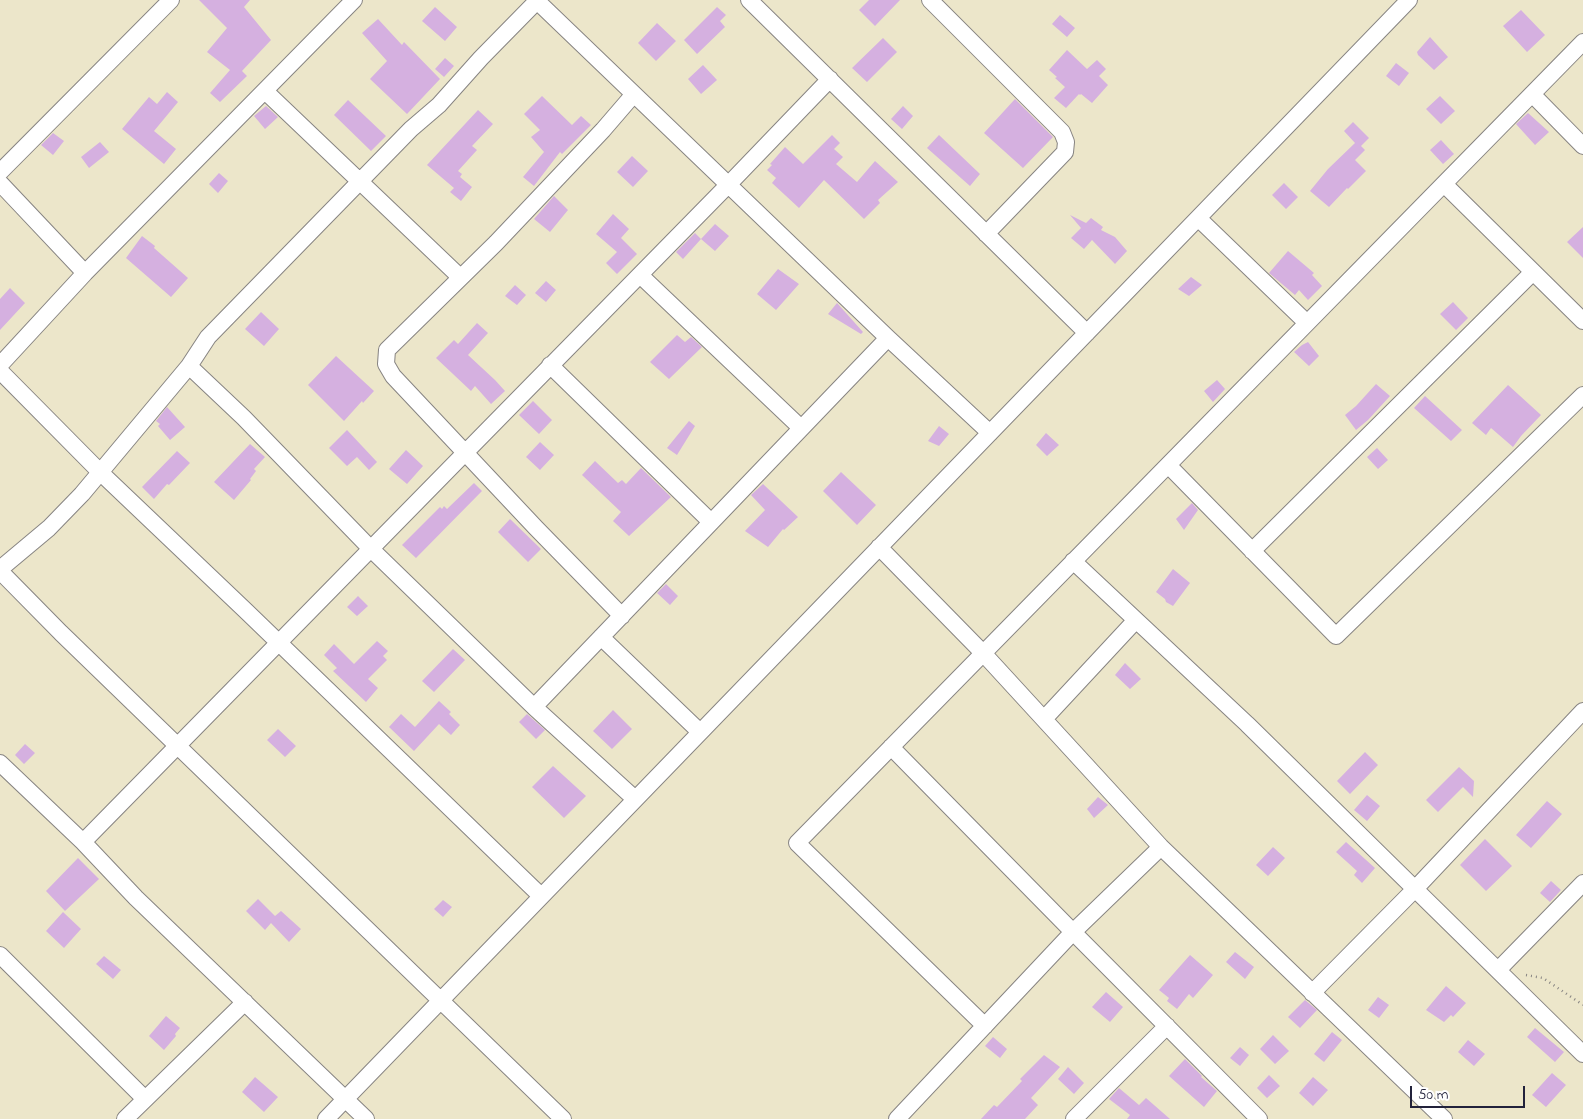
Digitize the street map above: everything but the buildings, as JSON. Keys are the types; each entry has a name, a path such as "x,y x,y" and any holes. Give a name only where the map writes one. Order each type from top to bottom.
{"street":[{"path":"0,172 171,0"},
{"path":"0,365 85,273 354,0"},
{"path":"563,1119 61,633 0,570 49,528 101,473 189,366 208,337 411,129 439,105 537,0 888,338 990,433"},
{"path":"749,0 1087,333"},
{"path":"930,0 1062,132 1066,142 1065,152 986,234"},
{"path":"326,1119 1409,0"},
{"path":"985,1026 797,843 1583,42"},
{"path":"83,842 179,747 830,79"},
{"path":"266,91 460,278"},
{"path":"622,616 393,376 386,364 387,350 460,278 603,130 634,94"},
{"path":"1532,94 1583,146"},
{"path":"0,183 85,273"},
{"path":"1444,184 1583,321"},
{"path":"1198,218 1307,323"},
{"path":"1252,551 1533,272"},
{"path":"640,275 801,428"},
{"path":"534,707 888,338"},
{"path":"189,366 244,418 371,549 534,707 635,799"},
{"path":"550,366 711,522"},
{"path":"0,371 101,473 542,896"},
{"path":"1168,465 1336,636 1583,395"},
{"path":"879,547 983,653 1161,847 1444,1119"},
{"path":"1073,561 1248,724 1583,1054"},
{"path":"1044,719 1136,620"},
{"path":"601,637 700,732"},
{"path":"1312,993 1415,889 1583,711"},
{"path":"891,747 1258,1119"},
{"path":"0,763 83,842 136,898 366,1119"},
{"path":"897,1119 1073,932 1161,847"},
{"path":"1498,970 1583,883"},
{"path":"0,956 145,1099"},
{"path":"125,1119 245,1002"},
{"path":"1074,1119 1166,1026"}],"path":[{"path":"1525,975 1543,978 1583,1005"}]}
